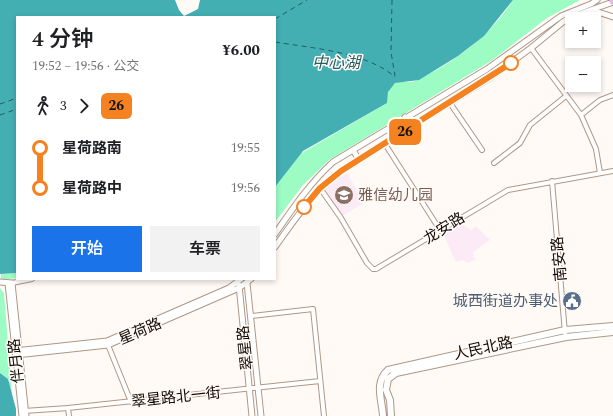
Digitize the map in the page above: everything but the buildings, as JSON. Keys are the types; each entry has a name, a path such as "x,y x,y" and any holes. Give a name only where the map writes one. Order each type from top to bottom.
{"main road":[{"name":"人民北路","path":"383,416 379,385 380,380 388,370 565,334 613,326"},
{"name":"人民北路","path":"391,416 390,400 386,390 388,379 396,373 565,334 613,332"}],"street":[{"path":"276,233 317,177 334,162 405,117 487,69 561,16 591,4 597,0"},
{"path":"276,246 320,188 341,171 450,103 531,48 564,22 574,16 613,1"},
{"path":"601,13 613,17"},
{"path":"531,48 581,115 596,149 600,173"},
{"path":"581,115 600,100 613,95"},
{"path":"494,163 520,143 530,125 566,96"},
{"path":"450,103 482,150"},
{"path":"405,117 412,127"},
{"path":"385,144 440,230"},
{"path":"353,150 359,160"},
{"name":"龙安路","path":"320,188 341,218 367,263 373,269 381,266 508,190 613,171"},
{"name":"南安路","path":"552,181 565,334"},
{"path":"0,282 10,283 26,280"},
{"name":"翠星路","path":"240,280 239,288 252,416"},
{"name":"星荷路","path":"108,343 222,290 240,280"},
{"name":"翠星路","path":"249,281 249,296 261,416"},
{"name":"星荷路","path":"18,353 108,343 239,288 249,281"},
{"name":"伴月路","path":"10,283 24,414"},
{"path":"240,297 249,296"},
{"path":"251,316 313,309 324,416"},
{"path":"108,343 131,402"},
{"name":"翠星路北一街","path":"24,414 320,381"},
{"path":"68,408 69,416"}],"shaded area":[{"name":"雅信幼儿园","path":"347,173 364,203 342,216 324,187"},
{"path":"459,222 471,230 476,226 490,240 473,252 475,260 466,263 464,260 456,262 442,232"}],"green space":[{"path":"513,0 580,0 547,18 491,61 329,160 303,185 276,221 276,186 300,154 387,103 389,90 394,84 399,82 415,81 444,66 482,37 504,13"},
{"path":"16,273 16,278 1,280 1,274"},
{"path":"0,288 4,293 12,394 8,379 0,373"}],"water":[{"name":"中心湖","path":"0,0 175,0 179,10 184,16 16,16 16,273 0,274"},
{"name":"中心湖","path":"200,0 513,0 484,36 458,56 419,80 395,83 388,92 387,103 303,151 276,186 276,16 184,16 198,9"},
{"path":"0,373 8,379 16,409 16,416 0,416"}],"ferry route":[{"path":"276,18 307,0"},
{"path":"392,0 391,52 395,76"},
{"path":"276,42 338,52 370,62 395,77"},
{"path":"0,104 16,98"},
{"path":"0,115 16,109"}],"bus line":[{"name":"26","path":"304,207 324,184 341,171 511,63"}],"place":[{"name":"雅信幼儿园","path":"344,195"},
{"name":"城西街道办事处","path":"572,301"}]}
